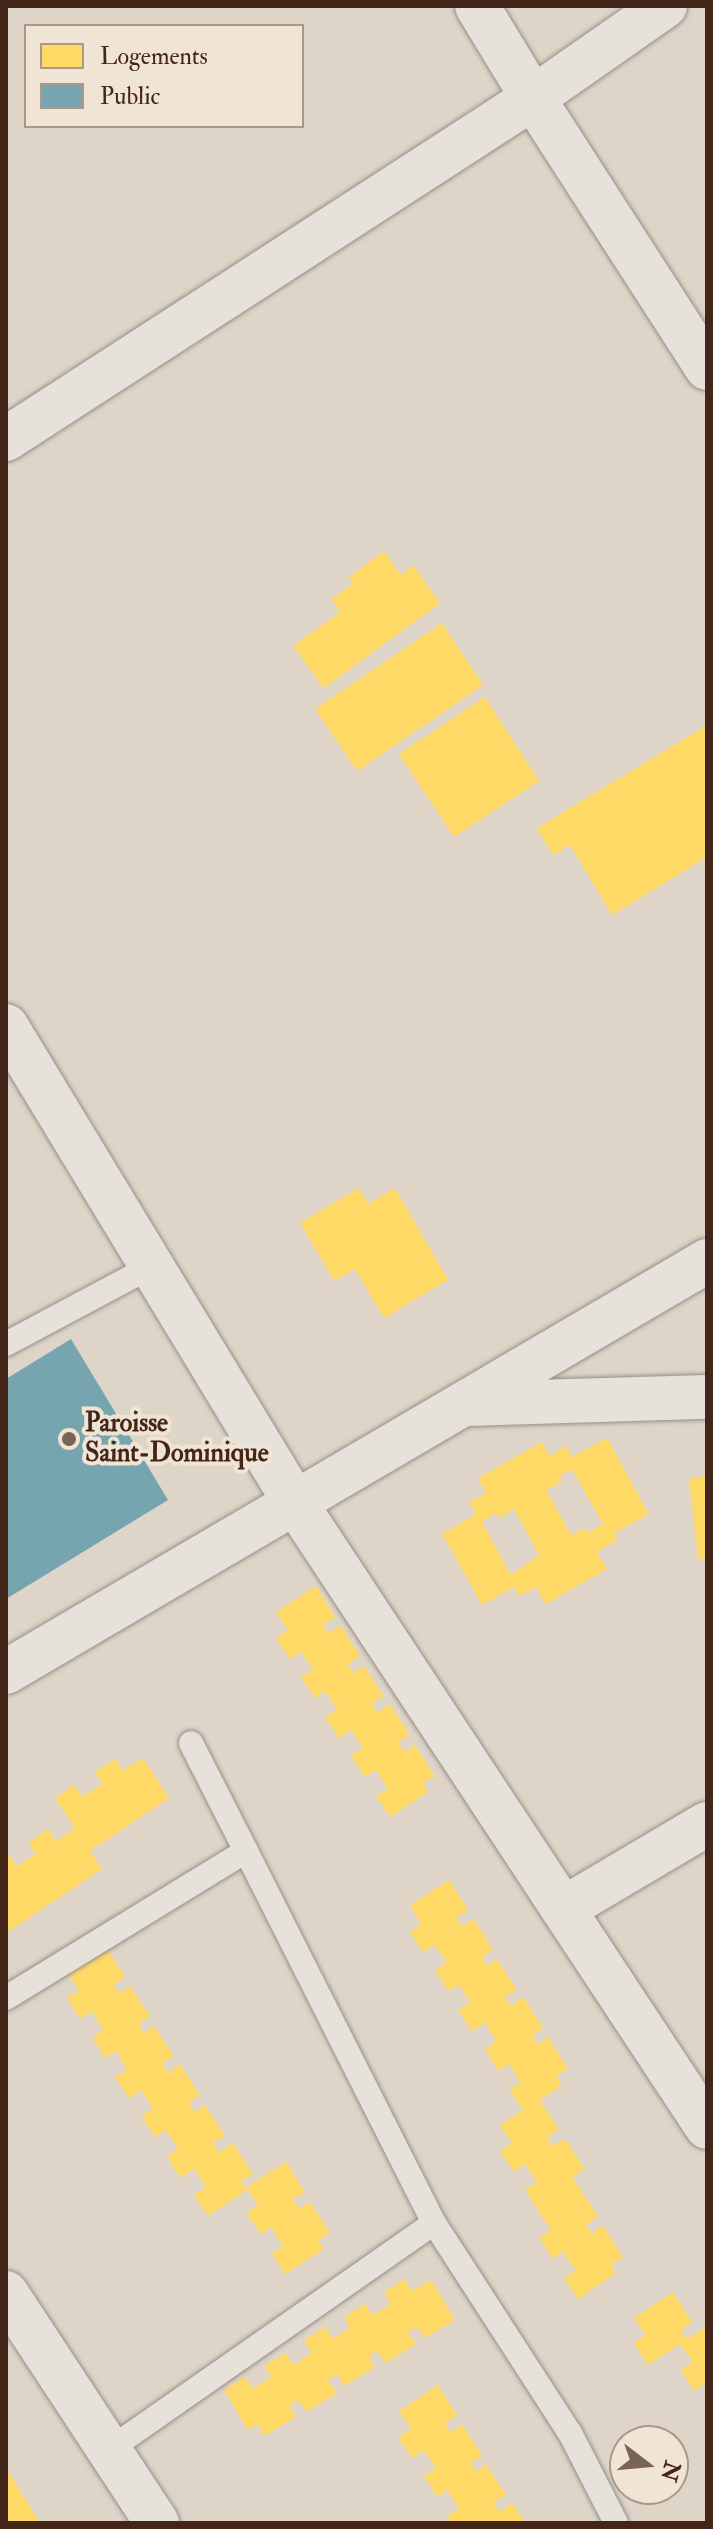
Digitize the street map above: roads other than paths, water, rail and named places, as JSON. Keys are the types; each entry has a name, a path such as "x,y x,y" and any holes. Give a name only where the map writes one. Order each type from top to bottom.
{"street":[{"path":"477,6 707,368"},
{"path":"6,439 533,98 665,6"},
{"path":"6,1026 296,1504 707,2127"},
{"path":"6,1672 707,1261"},
{"path":"464,1404 707,1397"},
{"path":"563,1909 707,1824"},
{"path":"10,2309 110,2449 157,2523"}],"lane":[{"path":"6,1344 152,1266"},
{"path":"191,1743 434,2223 570,2433 616,2523"},
{"path":"6,1998 246,1851"},
{"path":"110,2449 434,2223"}],"place":[{"name":"Paroisse Saint-Dominique","path":"69,1439"}]}
